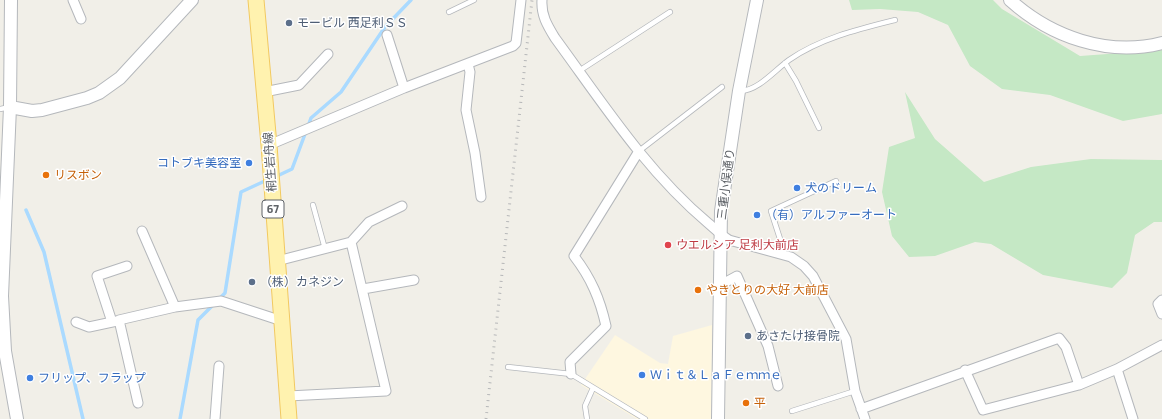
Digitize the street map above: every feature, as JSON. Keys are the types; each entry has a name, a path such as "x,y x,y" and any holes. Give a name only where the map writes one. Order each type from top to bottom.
{"main road":[{"name":"桐生岩舟線","path":"256,0 269,145 289,419"}],"street":[{"path":"11,0 5,108 3,335 10,386 17,419"},
{"path":"73,0 80,19"},
{"path":"5,108 32,111 42,110 87,98 99,93 120,78 192,0"},
{"path":"269,145 516,43 521,0"},
{"path":"542,0 542,10 545,22 579,71 639,151 678,196 720,235 729,240 791,257 804,266 813,276 846,339 855,391 865,419"},
{"name":"三重小俣通り","path":"718,419 720,235 723,198 740,91 757,0"},
{"path":"1010,0 1029,16 1047,26 1068,36 1093,44 1118,48 1162,43"},
{"path":"387,35 404,88"},
{"path":"264,92 299,85 328,54"},
{"path":"468,64 470,72 466,110 475,153 481,197"},
{"path":"571,374 570,362 606,326 603,312 588,275 574,256 639,151"},
{"path":"277,261 351,242 369,222 402,206"},
{"path":"142,231 175,307"},
{"path":"288,396 386,391 351,242"},
{"path":"127,266 97,276 115,321 138,403"},
{"path":"720,283 726,282 737,276 768,346 778,386"},
{"path":"363,289 414,280"},
{"path":"1162,300 1158,304 1162,314"},
{"path":"76,322 89,327 175,307 221,301 282,321"},
{"path":"861,409 965,370 1059,338 1066,347 1078,385"},
{"path":"965,370 983,410 1078,385 1117,368 1162,345"},
{"path":"215,419 219,366"},
{"path":"1117,368 1133,419"}],"lane":[{"path":"449,12 474,0"},
{"path":"579,71 670,12"},
{"path":"740,91 748,90 754,87 785,63 823,41 895,20"},
{"path":"785,63 796,80 819,128"},
{"path":"639,151 722,87"},
{"path":"781,254 782,245 770,211 836,181"},
{"path":"313,205 325,249"},
{"path":"508,367 571,374 645,419"},
{"path":"587,419 585,406 593,388"},
{"path":"792,411 855,391"}],"shaded area":[{"path":"712,325 711,419 637,419 581,385 615,335 660,363 668,364 673,336"}],"green space":[{"path":"849,0 993,0 1002,9 1080,56 1162,50 1162,114 1123,121 1050,95 1002,89 970,66 948,25 918,12 880,9 852,10"},
{"path":"905,92 935,139 984,182 1031,167 1091,159 1162,160 1162,222 1154,222 1135,235 1127,273 1112,288 1043,275 991,244 975,242 935,256 909,257 892,236 882,192 889,147 915,138"}],"waterway":[{"path":"275,177 292,169 311,118 341,92 385,27 411,0"},
{"path":"219,299 225,293 241,192 267,180"},
{"path":"26,210 44,252 83,419"},
{"path":"180,419 198,320 215,303"}],"railway":[{"path":"486,419 532,0"}],"place":[{"name":"モービル 西足利ＳＳ","path":"289,23"},
{"name":"コトブキ美容室","path":"249,163"},
{"name":"リスボン","path":"46,175"},
{"name":"犬のドリーム","path":"797,188"},
{"name":"（有）アルファーオート","path":"757,215"},
{"name":"ウエルシア 足利大前店","path":"668,245"},
{"name":"（株）カネジン","path":"252,282"},
{"name":"やきとりの大好 大前店","path":"698,290"},
{"name":"あさたけ接骨院","path":"748,336"},
{"name":"Ｗｉｔ＆ＬａＦｅｍｍｅ","path":"642,375"},
{"name":"フリップ、フラップ","path":"30,378"},
{"name":"平","path":"746,403"}]}
